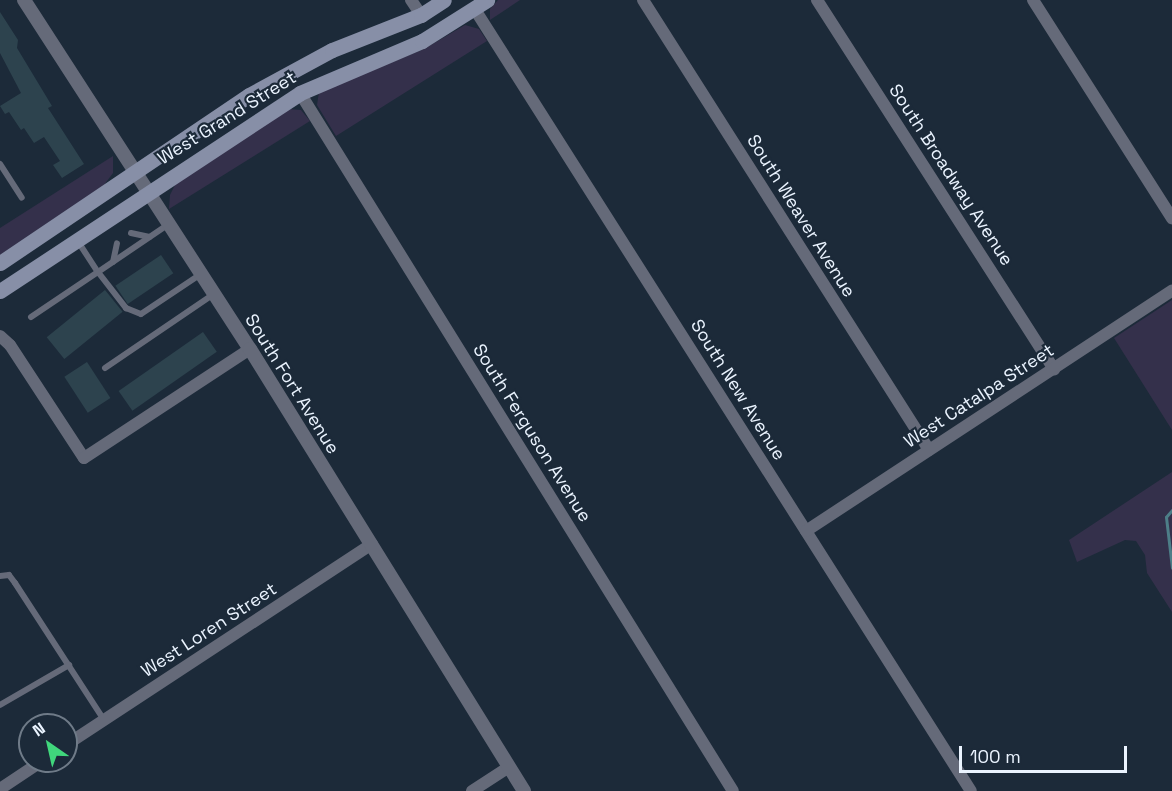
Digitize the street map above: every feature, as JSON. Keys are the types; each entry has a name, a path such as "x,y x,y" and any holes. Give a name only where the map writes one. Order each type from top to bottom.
{"main road":[{"name":"West Grand Street","path":"0,263 249,95 332,50 421,15 444,0"},
{"name":"West Grand Street","path":"0,291 300,93 422,41 481,4"}],"street":[{"name":"South Fort Avenue","path":"24,0 250,349 524,791"},
{"path":"411,0 421,15"},
{"name":"South Weaver Avenue","path":"643,0 929,450"},
{"name":"South Broadway Avenue","path":"817,0 1054,369"},
{"path":"1033,0 1172,218"},
{"name":"South New Avenue","path":"481,4 806,531 971,791"},
{"name":"South Ferguson Avenue","path":"300,93 733,791"},
{"name":"West Catalpa Street","path":"806,531 1172,291"},
{"path":"0,336 10,345 84,458 250,349"},
{"name":"West Loren Street","path":"78,737 372,544"},
{"path":"472,791 509,767"},
{"path":"0,789 24,773"}],"lane":[{"path":"0,164 22,198"},
{"path":"31,317 170,224"},
{"path":"131,233 150,237"},
{"path":"76,240 126,308 141,314 201,274"},
{"path":"113,262 117,243"},
{"path":"105,368 214,294"},
{"path":"0,576 9,575 15,583 104,720"},
{"path":"0,705 69,664"}],"shaded area":[{"path":"498,0 520,0 490,20 490,9"},
{"path":"465,25 479,29 487,41 336,136 317,105 319,92 424,49"},
{"path":"288,109 301,110 310,121 169,209 170,195 176,183"},
{"path":"113,156 113,173 104,185 0,255 0,228"},
{"path":"1172,300 1172,430 1114,338"},
{"path":"1172,472 1172,612 1147,573 1145,555 1136,541 1125,540 1077,562 1069,540"}],"building":[{"path":"0,12 18,40 17,48 52,106 48,108 84,164 62,178 53,165 60,161 44,137 34,143 24,128 21,130 9,112 5,114 0,106 21,93 0,53"},
{"path":"161,255 173,273 128,304 115,286"},
{"path":"105,290 123,312 64,359 47,337"},
{"path":"203,332 217,352 132,411 119,391"},
{"path":"87,362 110,398 88,413 64,377"}],"waterway":[{"path":"1172,510 1166,517 1172,568"}]}
